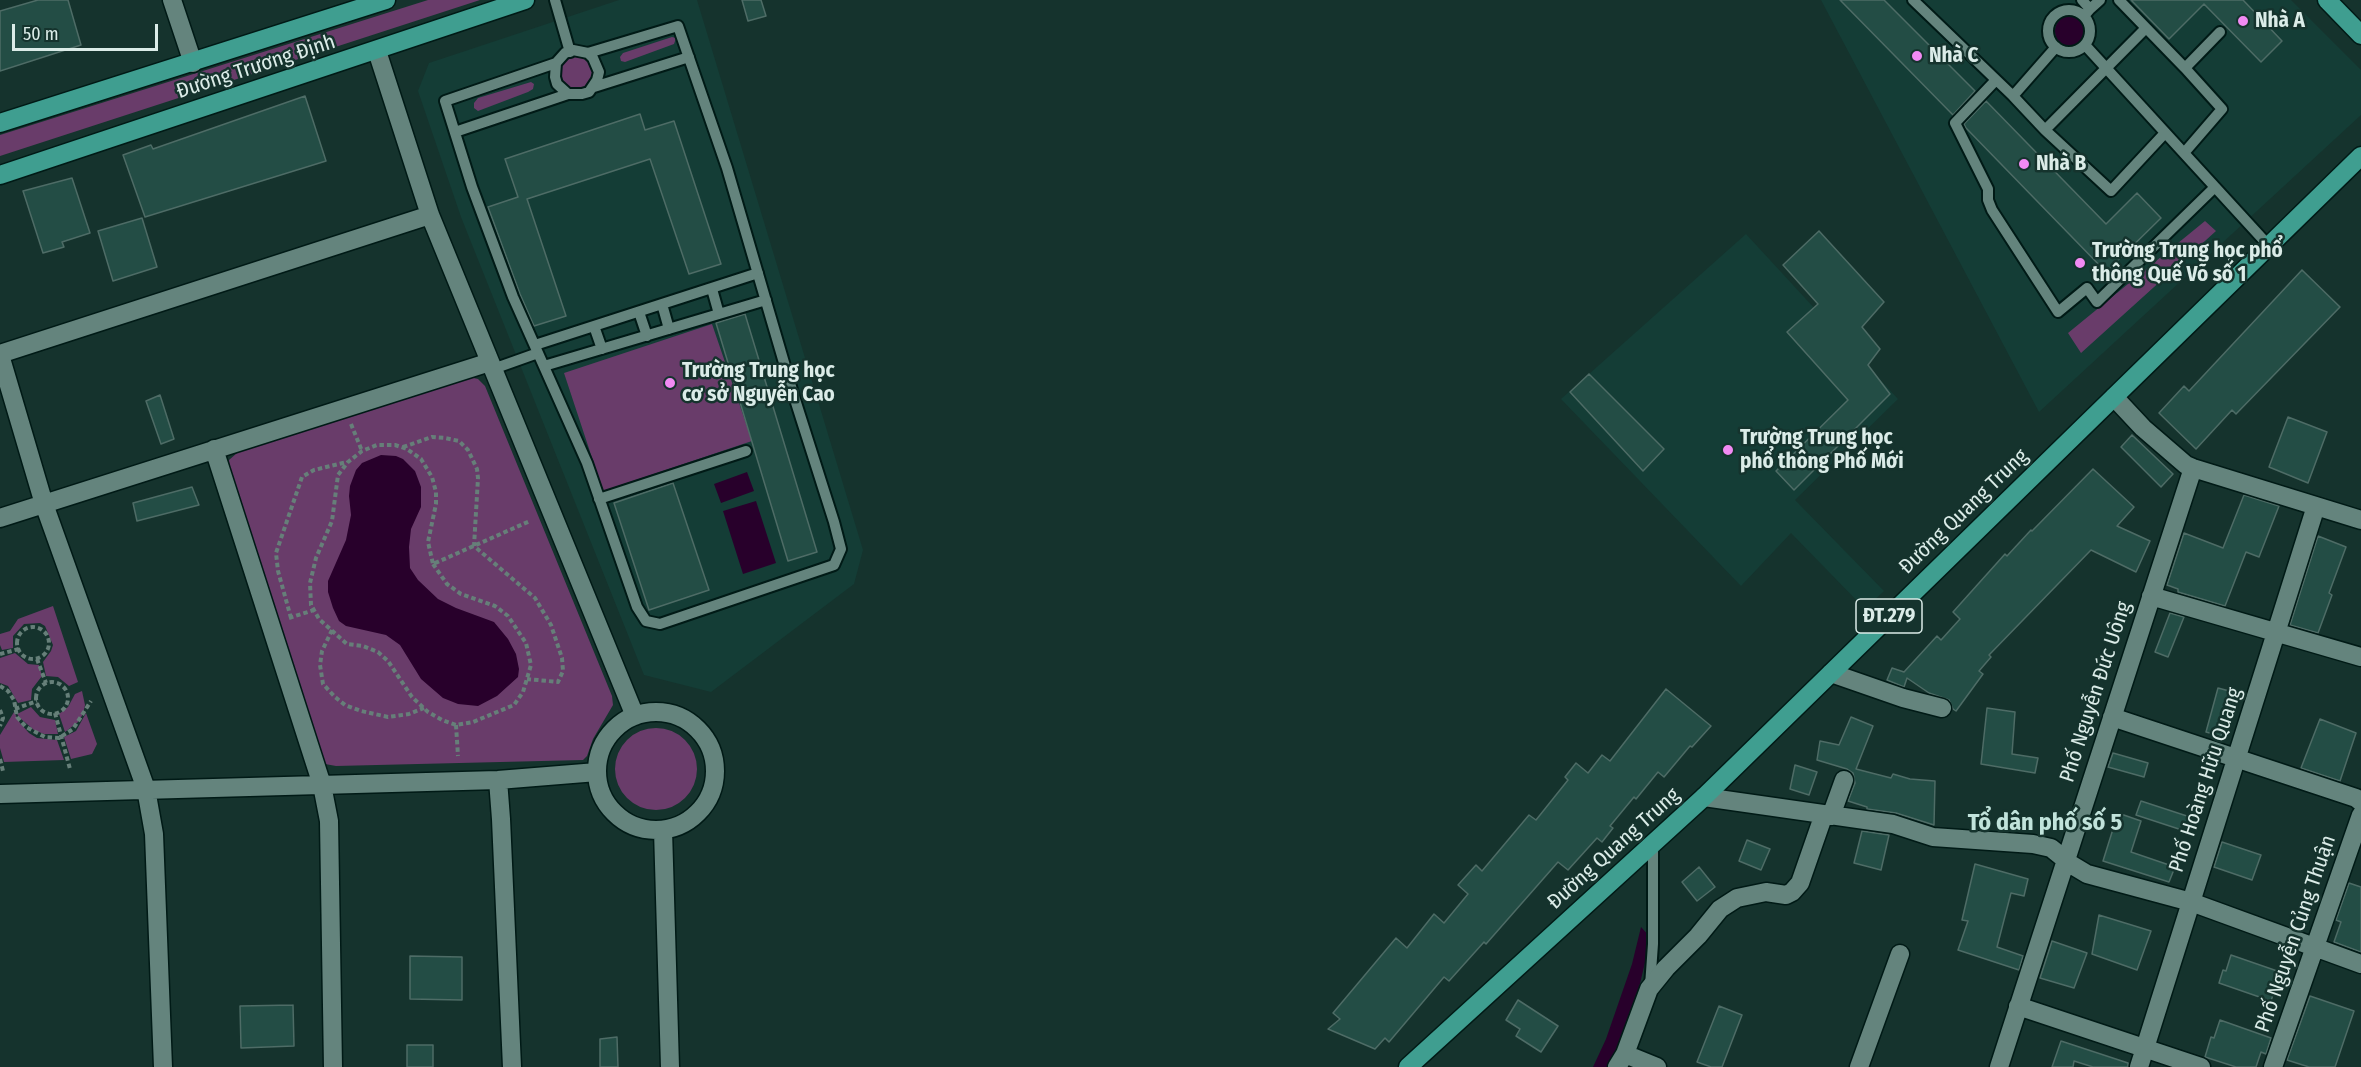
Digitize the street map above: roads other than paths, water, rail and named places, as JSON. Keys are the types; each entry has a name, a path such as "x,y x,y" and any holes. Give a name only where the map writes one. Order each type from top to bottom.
{"main road":[{"name":"Đường Trương Định","path":"0,123 386,0"},
{"name":"Đường Trương Định","path":"0,175 525,0"},
{"path":"2327,0 2361,35"},
{"name":"Đường Quang Trung","path":"1408,1067 1704,797 2361,156"}],"street":[{"path":"172,0 193,63"},
{"path":"376,51 430,215 635,716"},
{"path":"163,1067 154,834 146,789 44,504 0,354 430,215"},
{"path":"0,518 214,449 492,366"},
{"path":"2114,398 2143,428 2186,465 2361,520"},
{"path":"214,449 322,785 329,821 333,1067"},
{"name":"Phố Nguyễn Đức Uông","path":"1998,1067 2193,468"},
{"name":"Phố Hoàng Hữu Quang","path":"2139,1067 2316,506"},
{"path":"2151,596 2361,657"},
{"path":"1832,673 1904,698 1942,708"},
{"path":"658,712 680,717 704,737 713,758 714,781 706,802 691,819 677,826 663,830 636,827 614,812 600,790 597,772 599,754 607,738 619,724 635,716 658,712"},
{"path":"2112,717 2356,798 2361,802"},
{"path":"0,794 498,780 597,772"},
{"path":"498,780 512,1067"},
{"path":"1657,1067 1621,1060 1649,989 1720,909 1737,898 1766,892 1786,895 1792,892 1800,883 1844,780"},
{"path":"1704,797 1893,825 1933,837 2033,844 2051,848 2087,874 2191,902 2361,964"},
{"name":"Phố Nguyễn Củng Thuận","path":"2273,1067 2361,815"},
{"path":"663,830 670,1067"},
{"path":"1859,1067 1900,954"},
{"path":"2018,1006 2201,1067"}],"lane":[{"path":"555,0 570,52"},
{"path":"1913,0 2045,130 2111,191 2165,132"},
{"path":"2082,0 2087,12 2090,33 2085,45 2074,51 2061,50 2051,41 2048,28 2054,16 2059,12 2072,10 2087,12"},
{"path":"2087,12 2100,0"},
{"path":"2119,0 2222,109 2184,153"},
{"path":"678,26 727,168 841,549 834,565 660,624 646,621 637,607 587,463 513,297 472,187 445,101 556,63 570,52 588,53 678,26"},
{"path":"2045,130 2146,28"},
{"path":"2185,68 2220,32"},
{"path":"2085,45 2269,246"},
{"path":"2013,96 2056,46"},
{"path":"588,53 593,58 599,72 594,87"},
{"path":"455,132 568,94 582,94 594,87 689,57"},
{"path":"556,63 557,84 568,94"},
{"path":"1996,80 1955,123 1988,189 1988,200 1992,210 2058,312 2087,288 2097,302 2215,187"},
{"path":"492,366 594,326 758,273"},
{"path":"711,289 719,314"},
{"path":"544,366 766,300"},
{"path":"662,304 669,329"},
{"path":"639,312 647,336"},
{"path":"594,326 602,349"},
{"path":"599,499 746,451"},
{"path":"1649,989 1653,944 1653,844"}],"place":[{"name":"Nhà A","path":"2243,21"},
{"name":"Nhà C","path":"1917,56"},
{"name":"Nhà B","path":"2024,164"},
{"name":"Trường Trung học phổ thông Quế Võ số 1","path":"2080,263"},
{"name":"Trường Trung học cơ sở Nguyễn Cao","path":"670,383"},
{"name":"Trường Trung học phổ thông Phố Mới","path":"1728,450"}],"district":[{"name":"Tổ dân phố số 5","path":"2045,823"}]}
